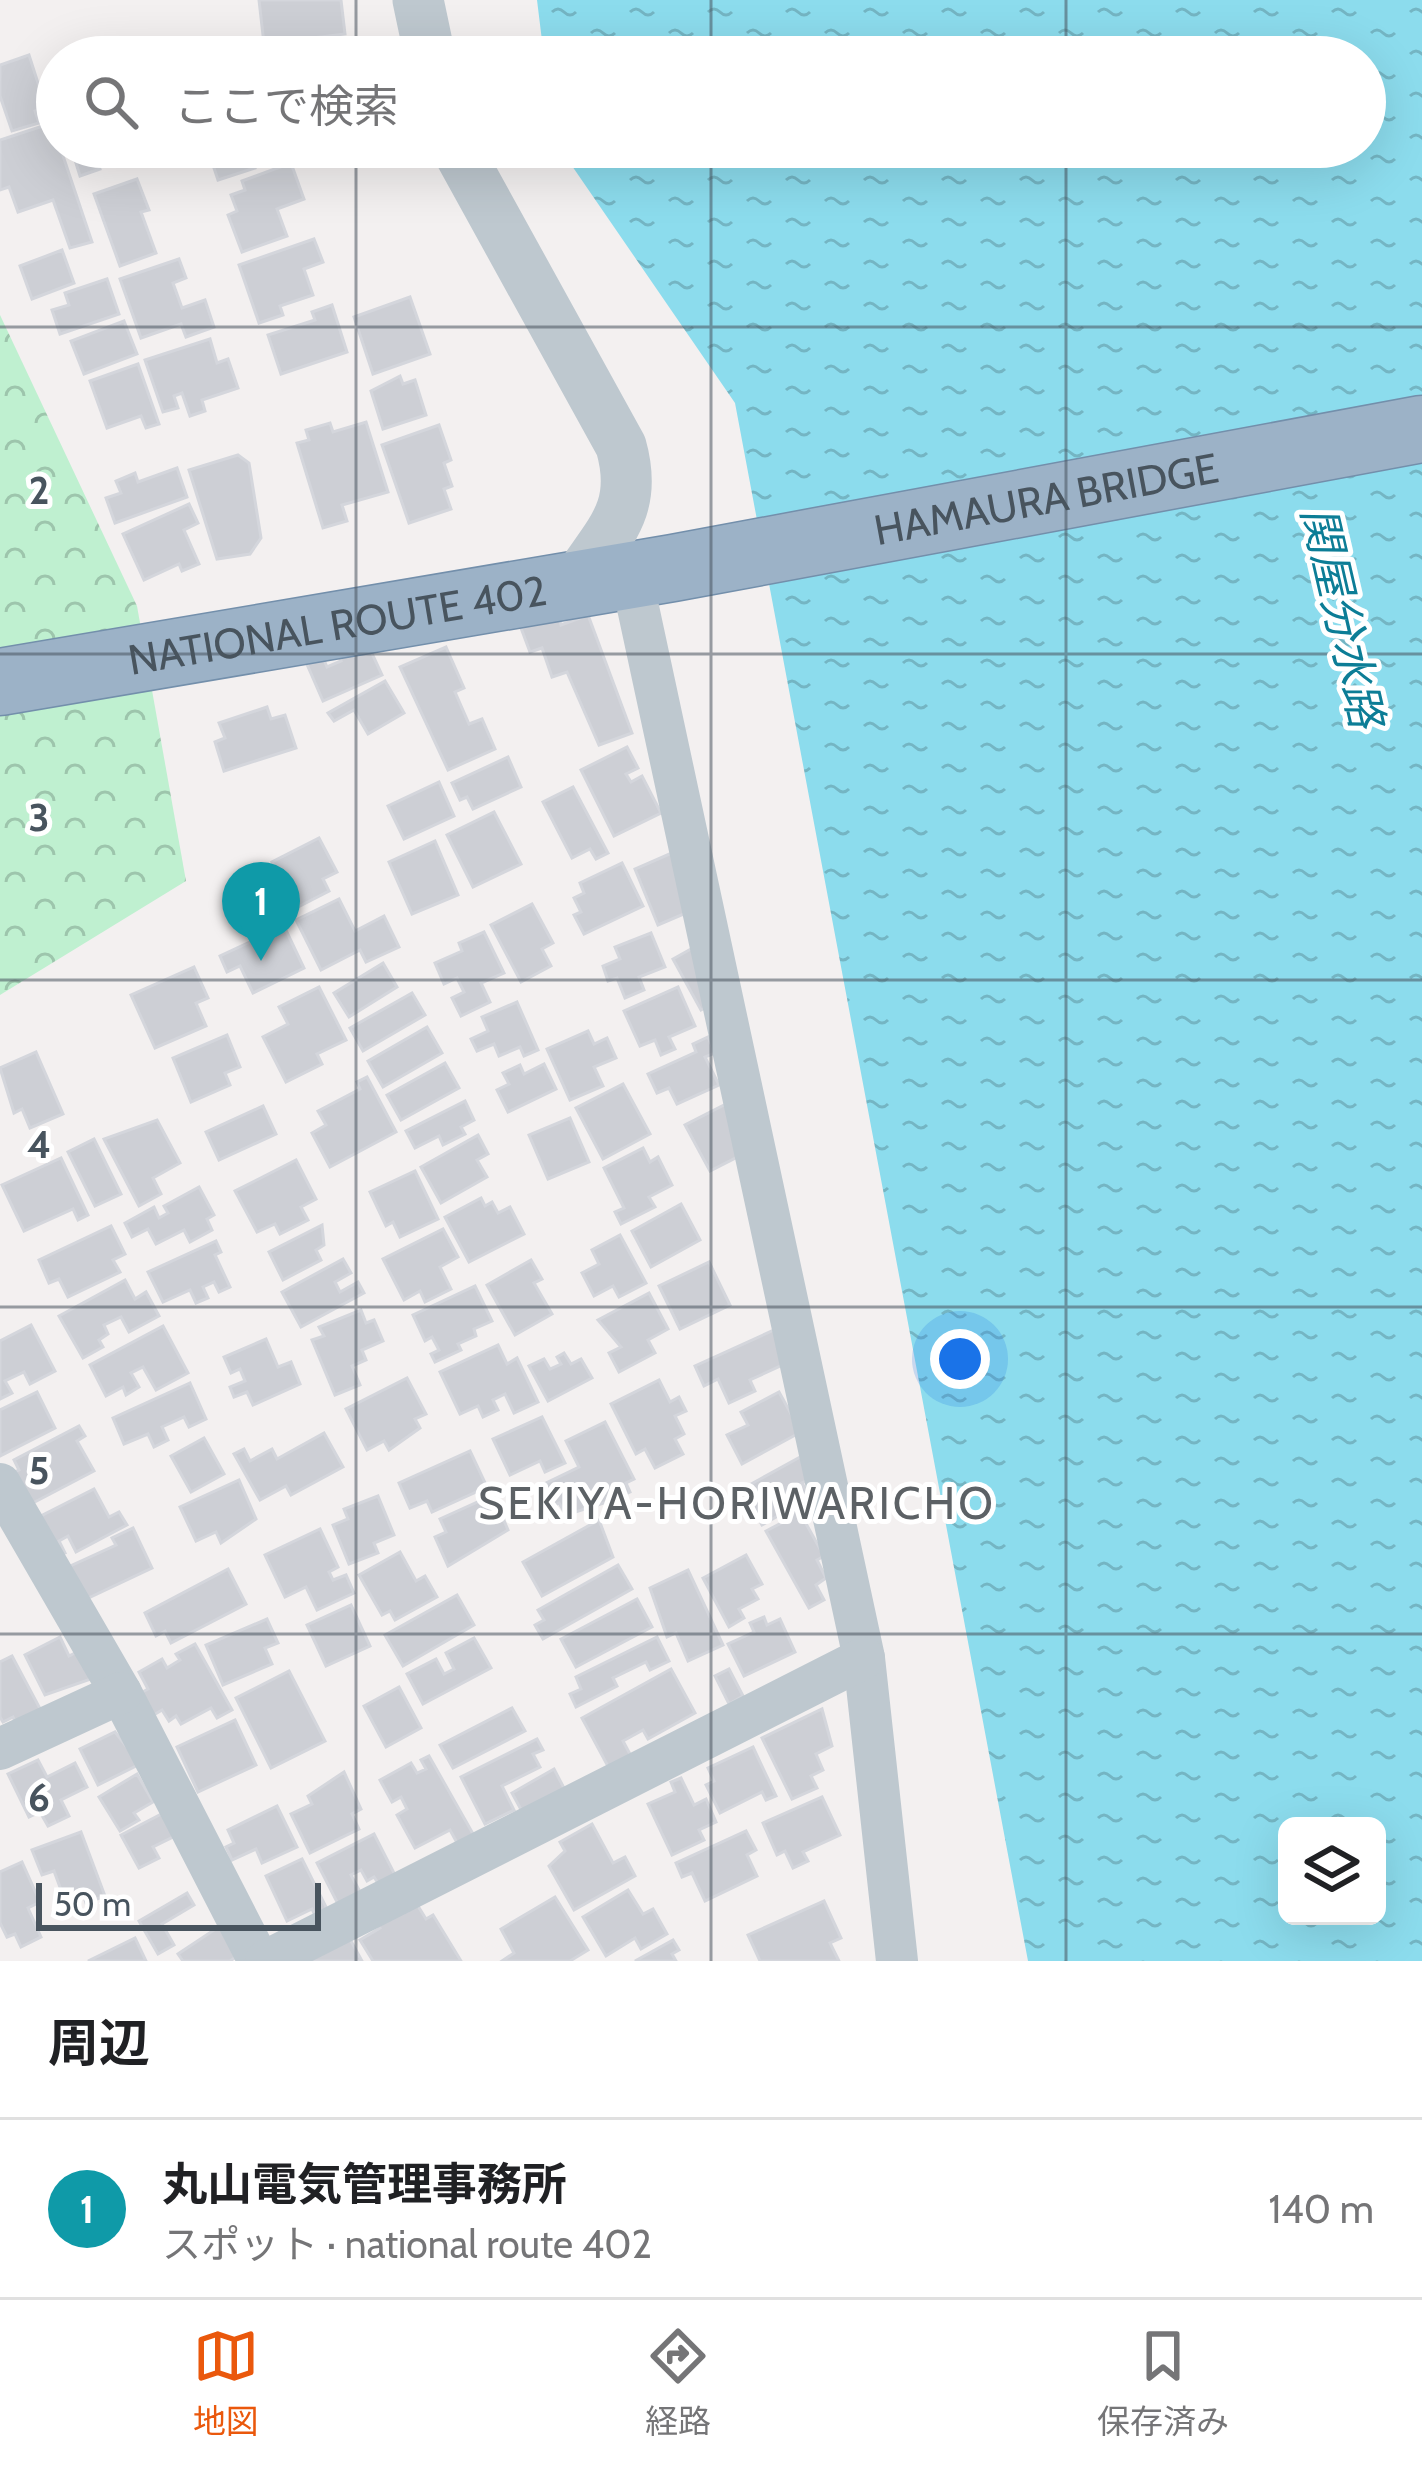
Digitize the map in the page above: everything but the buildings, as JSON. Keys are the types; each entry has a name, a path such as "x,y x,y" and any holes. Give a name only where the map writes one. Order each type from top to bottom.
{"highway":[{"name":"HAMAURA BRIDGE","path":"626,576 1422,429"},
{"name":"NATIONAL ROUTE 402","path":"0,682 626,576"}],"street":[{"path":"418,0 426,36"},
{"path":"468,168 621,446 632,482 621,514 626,576 864,1658 896,1961"},
{"path":"0,1484 121,1693 263,1961 864,1658"},
{"path":"0,1749 121,1693"}],"green space":[{"path":"0,315 137,606 186,881 0,995"}],"water":[{"name":"関屋分水路","path":"537,0 1422,0 1422,1961 1028,1961 735,403 573,168 1386,168 1386,36 541,36"}],"place":[{"name":"丸山電気管理事務所","path":"261,961"}],"district":[{"name":"SEKIYA-HORIWARICHO","path":"737,1503"}]}
